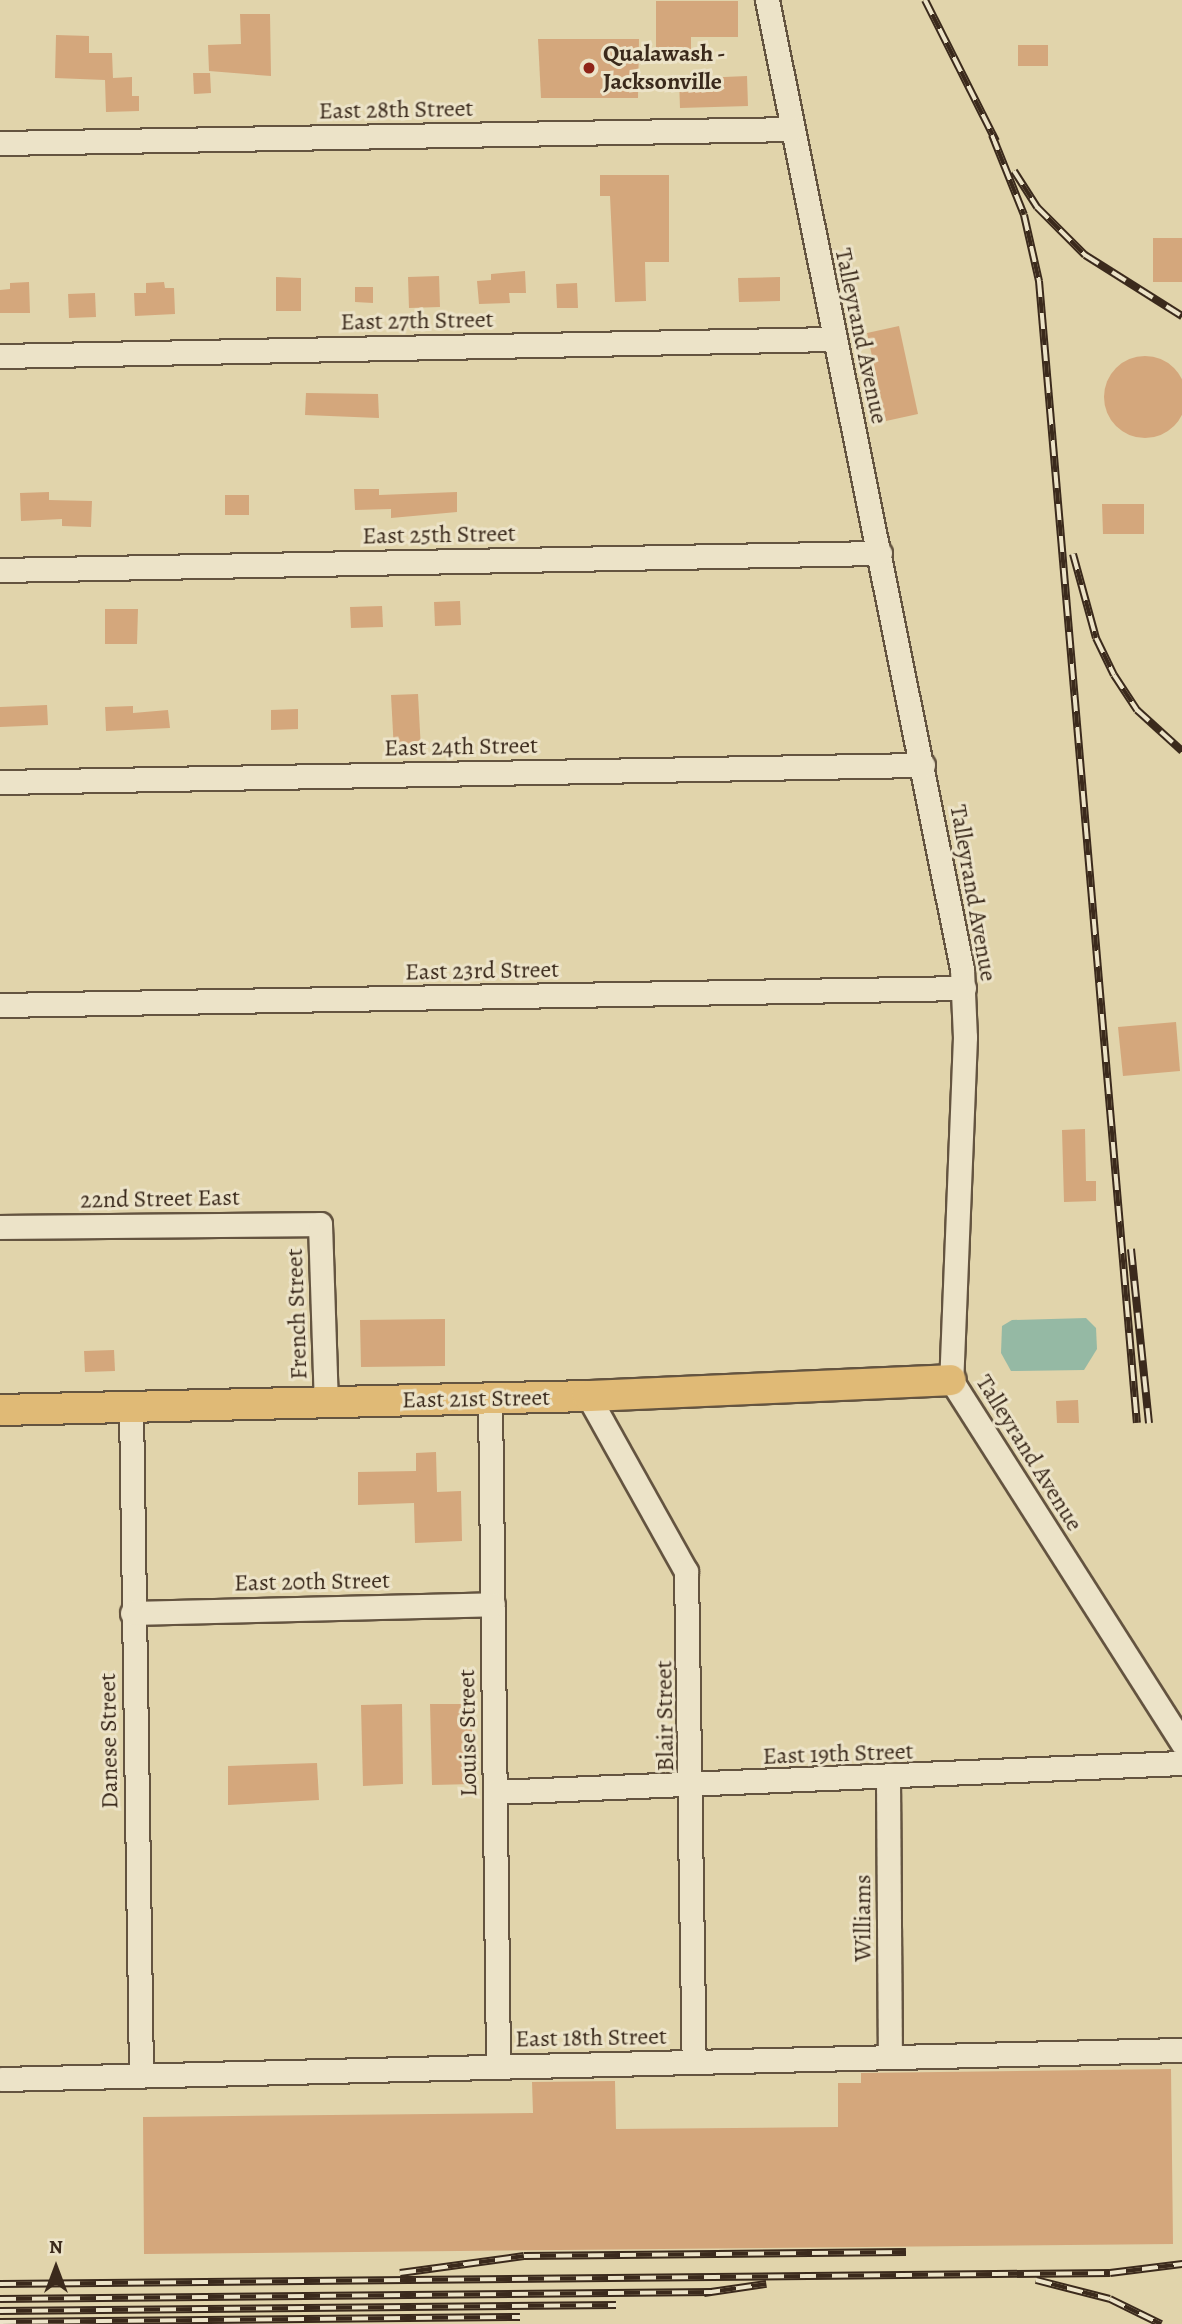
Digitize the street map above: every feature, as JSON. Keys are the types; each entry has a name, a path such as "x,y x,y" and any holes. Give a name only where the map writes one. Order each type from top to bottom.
{"main road":[{"name":"East 21st Street","path":"0,1410 587,1396 951,1380"}],"street":[{"name":"Talleyrand Avenue","path":"767,0 923,765 964,988 951,1380 1182,1743"},
{"name":"East 28th Street","path":"0,144 792,128"},
{"name":"East 27th Street","path":"0,356 835,339"},
{"name":"East 25th Street","path":"0,570 880,553"},
{"name":"East 24th Street","path":"0,782 923,765"},
{"name":"East 23rd Street","path":"0,1005 964,988"},
{"name":"22nd Street East","path":"0,1227 320,1224"},
{"name":"French Street","path":"320,1224 326,1402"},
{"name":"Blair Street","path":"587,1396 686,1571 692,1785 694,2062"},
{"name":"Louise Street","path":"490,1398 498,2067"},
{"name":"Danese Street","path":"131,1407 141,2073"},
{"name":"East 20th Street","path":"132,1613 493,1604"},
{"name":"East 19th Street","path":"495,1792 888,1779 1182,1763"},
{"name":"Williams","path":"888,1779 890,2057"},
{"name":"East 18th Street","path":"2,2079 141,2073 1182,2050"}],"shaded area":[{"path":"1086,1318 1096,1328 1097,1349 1084,1370 1011,1371 1001,1353 1002,1326 1012,1320"}],"building":[{"path":"656,1 738,1 738,37 691,37 691,51 656,51"},
{"path":"240,14 270,14 271,76 209,71 208,45 241,44"},
{"path":"56,35 89,36 89,53 112,53 113,78 132,77 132,96 139,96 139,111 106,112 105,80 55,78"},
{"name":"Qualawash - Jacksonville","path":"538,39 639,39 638,98 541,98"},
{"path":"1018,45 1048,45 1048,66 1018,66"},
{"path":"193,73 210,73 211,93 194,94"},
{"path":"747,76 748,106 680,108 679,79"},
{"path":"600,175 669,175 669,262 645,262 646,301 615,302 610,196 600,196"},
{"path":"1153,238 1182,238 1182,282 1153,282"},
{"path":"525,271 526,293 509,293 510,303 479,304 477,281 491,280 491,274"},
{"path":"439,276 440,307 409,308 408,277"},
{"path":"276,277 301,278 301,311 276,311"},
{"path":"780,277 780,301 739,302 738,278"},
{"path":"29,282 30,313 0,313 0,290 10,289 10,283"},
{"path":"164,282 165,288 174,288 175,314 135,316 134,293 146,293 146,283"},
{"path":"577,283 578,308 557,308 556,284"},
{"path":"355,287 373,287 373,303 355,302"},
{"path":"95,293 96,317 69,318 68,294"},
{"path":"899,326 918,414 886,421 867,333"},
{"path":"1145,356 1161,359 1174,368 1183,381 1186,397 1183,413 1174,426 1161,435 1145,438 1129,435 1116,426 1107,413 1104,397 1107,381 1116,368 1129,359"},
{"path":"306,393 378,394 379,418 305,415"},
{"path":"354,489 379,489 379,495 457,492 457,512 391,518 391,509 355,510"},
{"path":"49,492 49,500 92,501 91,527 62,526 62,519 21,521 20,493"},
{"path":"225,495 249,495 249,515 225,515"},
{"path":"1102,504 1144,504 1144,534 1103,534"},
{"path":"460,601 461,625 435,626 434,602"},
{"path":"382,606 383,627 351,628 350,607"},
{"path":"105,609 138,609 137,644 105,644"},
{"path":"418,694 421,750 394,751 391,695"},
{"path":"47,705 48,725 0,727 0,707"},
{"path":"133,706 133,713 168,710 170,728 106,731 105,707"},
{"path":"298,709 298,729 271,730 271,710"},
{"path":"1176,1022 1180,1071 1123,1076 1118,1027"},
{"path":"1085,1129 1086,1181 1096,1181 1096,1201 1064,1202 1062,1130"},
{"path":"445,1319 445,1366 361,1367 360,1320"},
{"path":"114,1350 115,1371 85,1372 84,1351"},
{"path":"1078,1400 1079,1423 1057,1423 1056,1401"},
{"path":"436,1452 437,1492 461,1491 462,1541 415,1543 414,1503 358,1505 358,1472 416,1471 416,1453"},
{"path":"402,1704 403,1784 363,1786 361,1705"},
{"path":"430,1704 471,1704 474,1784 432,1785"},
{"path":"317,1763 319,1800 228,1805 228,1766"},
{"path":"1171,2069 1173,2244 144,2254 143,2117 533,2113 532,2082 615,2081 616,2129 838,2127 838,2083 861,2083 861,2073"}],"railway":[{"path":"925,0 996,141"},
{"path":"992,135 1024,215 1039,281 1137,1423"},
{"path":"1014,171 1037,207 1085,255 1182,316"},
{"path":"1073,554 1096,638 1114,675 1137,710 1182,751"},
{"path":"1131,1249 1149,1423"},
{"path":"400,2273 524,2256 906,2252"},
{"path":"0,2284 1110,2273 1182,2264"},
{"path":"1036,2280 1110,2299 1161,2324"},
{"path":"704,2293 766,2284"},
{"path":"0,2299 712,2292"},
{"path":"0,2311 616,2305"},
{"path":"0,2322 520,2317"}],"place":[{"name":"Qualawash - Jacksonville","path":"589,68"}]}
